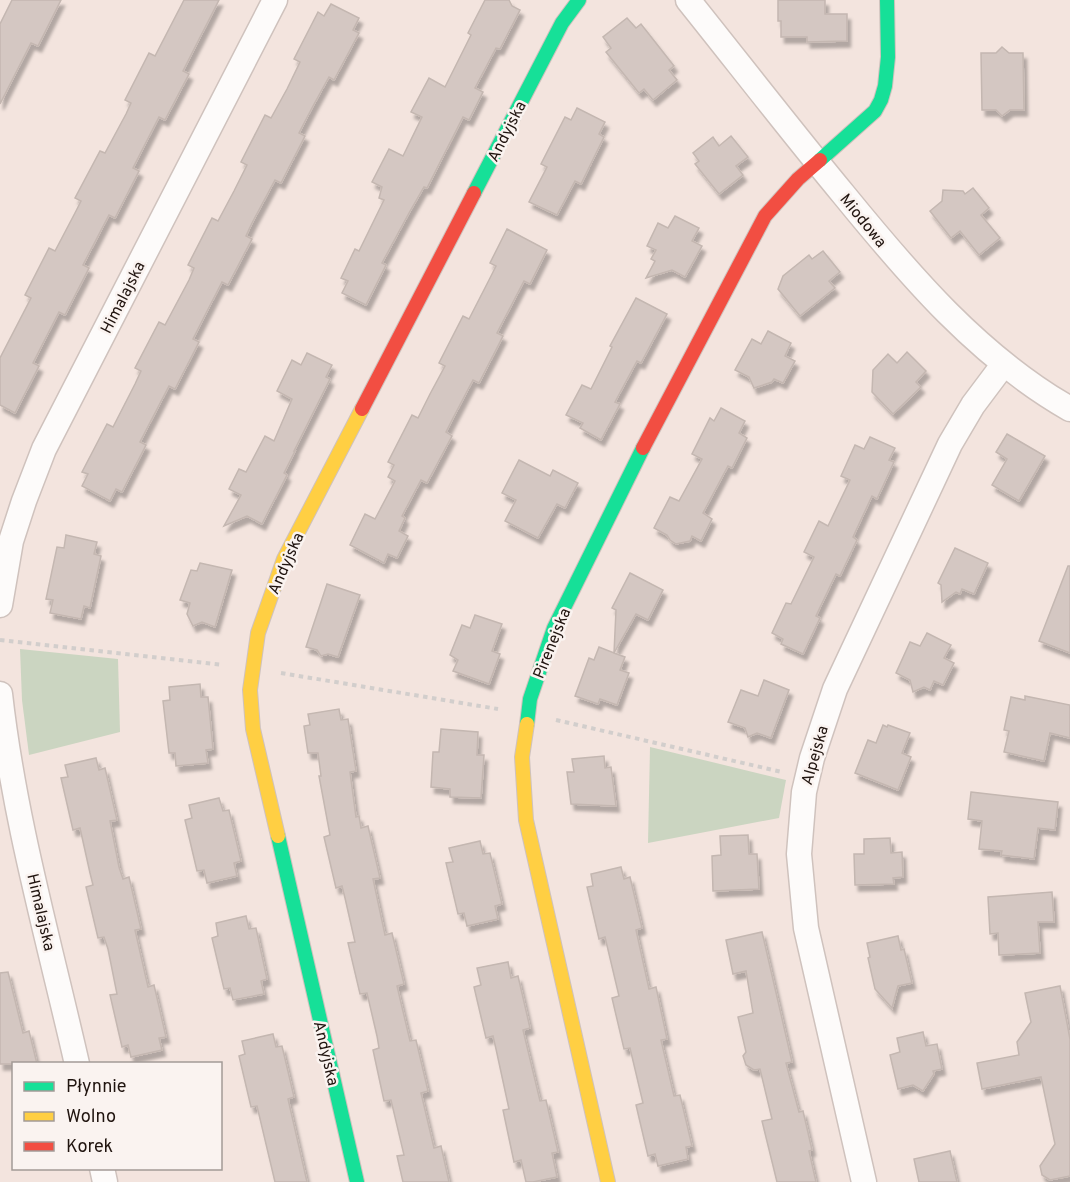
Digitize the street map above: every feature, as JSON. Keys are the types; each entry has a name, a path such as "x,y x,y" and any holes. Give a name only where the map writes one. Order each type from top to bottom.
{"street":[{"name":"Himalajska","path":"0,605 11,541 44,449 275,0"},
{"name":"Andyjska","path":"357,1182 253,729 250,690 258,633 284,560 562,23 579,0"},
{"name":"Miodowa","path":"688,0 876,236 919,284 1003,365 1070,410"},
{"name":"Pirenejska","path":"608,1182 526,820 522,791 522,757 527,714 538,669 554,628 654,426 765,216 783,195 870,117 881,102 887,60 887,0"},
{"name":"Alpejska","path":"864,1182 806,928 799,854 804,792 835,689 945,455 973,405 1003,365"},
{"name":"Himalajska","path":"0,694 5,760 21,819 77,1062"}],"path":[{"path":"0,640 252,669 527,714 807,777"}],"green space":[{"path":"20,649 118,659 120,732 29,755 22,700"},
{"path":"650,747 786,780 779,818 648,843"}],"building":[{"path":"12,0 61,0 38,46 31,43 0,104 0,24"},
{"path":"184,0 219,0 183,71 189,74 165,120 159,117 133,168 139,171 115,218 109,215 83,265 89,268 65,315 59,312 33,363 39,366 15,413 0,405 0,358 31,298 25,295 49,248 55,251 81,201 75,198 100,151 105,153 126,114 131,103 125,100 149,53 155,56"},
{"path":"485,0 509,0 512,6 520,10 500,49 496,48 475,88 483,92 469,120 463,117 427,188 424,187 409,213 382,263 386,265 366,305 342,293 348,281 341,278 355,249 359,251 384,200 379,198 382,187 372,182 389,149 403,156 422,117 411,112 429,78 445,87 471,35 468,33"},
{"path":"778,0 825,0 825,14 847,14 847,41 807,42 807,37 781,37"},
{"path":"331,4 359,18 353,30 359,33 334,80 329,77 313,106 299,133 305,136 281,183 275,180 252,223 246,236 252,239 228,285 222,282 193,339 199,342 175,389 169,386 140,442 146,445 122,492 116,489 110,501 82,486 88,474 82,472 107,424 113,427 141,371 135,368 159,322 165,325 189,280 194,268 188,265 212,218 218,221 234,191 247,165 241,162 265,115 271,118 287,89 300,62 294,59 318,12 324,16"},
{"path":"627,18 636,28 641,24 674,66 669,70 677,80 653,100 644,89 639,93 606,52 611,48 603,37"},
{"path":"1002,47 1009,53 1023,53 1024,110 1010,110 1002,116 996,110 982,110 981,53 996,53"},
{"path":"577,108 605,122 599,134 604,137 581,184 575,181 557,215 529,202 547,167 541,164 565,117 571,120"},
{"path":"731,136 748,157 736,166 743,175 719,194 695,164 699,161 693,153 713,137 719,146"},
{"path":"973,188 989,208 981,215 1000,238 979,255 960,231 951,238 930,211 942,201 943,190 963,191 965,194"},
{"path":"675,216 699,228 692,241 702,246 685,277 672,270 646,278 655,261 651,259 656,250 647,246 658,223 668,228"},
{"path":"507,229 547,250 530,284 524,281 497,333 503,336 479,383 473,380 452,420 446,432 452,436 427,483 421,480 402,516 405,518 399,531 408,536 397,558 388,554 384,563 350,545 365,514 375,519 395,481 388,477 394,465 388,462 412,415 418,418 445,366 439,363 463,316 469,319 490,278 496,266 490,263"},
{"path":"823,251 840,272 829,281 835,288 800,316 778,289 783,276 809,255 812,259"},
{"path":"636,298 667,314 641,363 637,361 615,402 620,404 601,440 580,428 583,423 566,415 582,385 591,389 612,347 610,346"},
{"path":"768,331 791,343 785,356 795,361 783,383 774,379 772,382 754,388 749,377 735,370 752,339 761,344"},
{"path":"907,352 926,371 916,382 921,387 893,414 872,392 873,370 888,354 897,363"},
{"path":"307,353 332,365 326,377 330,379 284,473 287,475 262,524 247,516 224,526 241,495 229,489 239,469 246,472 265,436 274,441 292,399 277,391 292,360 301,365"},
{"path":"721,408 745,421 739,433 747,438 732,468 728,466 703,513 712,519 701,541 692,536 690,541 676,544 667,535 654,528 670,497 679,501 702,459 692,454 710,418 714,421"},
{"path":"1007,434 1045,456 1019,501 992,485 1007,459 996,452"},
{"path":"870,437 895,448 889,460 894,462 877,499 872,496 853,537 857,540 840,576 836,574 816,616 820,618 803,654 781,644 783,639 772,633 786,603 791,604 814,557 804,552 819,521 828,526 850,480 841,476 855,445 864,449"},
{"path":"519,460 550,476 553,470 578,483 565,508 557,504 538,538 505,521 516,500 502,493"},
{"path":"66,535 97,542 94,554 101,556 90,608 84,606 81,619 50,613 53,600 46,599 57,547 64,548"},
{"path":"955,548 988,563 974,594 962,589 960,594 956,592 942,602 941,585 938,583"},
{"path":"200,563 232,570 215,627 202,622 193,626 187,614 190,603 180,600 191,570 197,571"},
{"path":"1068,566 1070,566 1070,653 1039,641"},
{"path":"630,573 663,590 648,620 636,614 614,653 616,610 612,608"},
{"path":"327,584 360,595 338,657 328,654 321,656 317,650 306,647"},
{"path":"475,615 502,624 492,651 500,654 489,684 453,671 458,660 450,655 462,625 470,628"},
{"path":"927,633 951,645 944,658 954,663 943,685 934,681 930,690 924,687 913,692 910,680 896,673 910,642 920,646"},
{"path":"599,647 625,657 620,670 629,673 617,705 600,699 598,704 575,696 589,658 594,660"},
{"path":"764,680 789,690 771,738 757,733 748,737 745,728 728,722 741,690 758,696"},
{"path":"200,684 201,697 208,697 213,749 206,750 208,763 176,766 175,753 169,753 163,701 170,700 169,687"},
{"path":"1025,696 1070,705 1070,738 1050,733 1044,761 1004,752 1009,731 1004,730 1011,697 1025,700"},
{"path":"339,709 341,720 348,719 356,771 350,772 356,817 359,816 361,828 368,826 380,878 373,879 385,935 392,933 404,984 397,986 410,1041 416,1040 428,1091 421,1093 434,1148 441,1146 449,1182 403,1182 397,1156 404,1155 391,1100 384,1101 373,1050 379,1048 377,1036 367,993 360,994 348,943 355,942 345,898 342,886 336,888 324,837 330,835 319,776 321,776 318,753 308,753 304,726 310,725 308,714"},
{"path":"883,725 910,733 902,753 911,757 898,790 855,773 868,740 876,743"},
{"path":"441,729 478,732 477,755 484,755 481,798 450,797 450,789 431,787 433,752 439,752"},
{"path":"604,756 605,768 611,767 616,806 571,804 567,772 574,772 572,759"},
{"path":"96,758 99,770 105,768 117,820 110,821 119,867 123,879 129,877 141,929 135,930 148,987 154,985 166,1037 159,1038 162,1050 131,1057 128,1045 122,1047 110,995 117,994 108,949 104,937 98,938 86,887 93,885 80,828 73,830 61,778 68,777 65,765"},
{"path":"971,792 1058,802 1055,830 1038,828 1034,859 1001,855 1002,851 979,849 982,821 968,819"},
{"path":"219,798 223,811 229,810 241,861 234,863 237,876 207,883 204,870 197,871 185,820 192,818 189,805"},
{"path":"748,835 749,854 757,854 759,889 713,891 712,856 721,855 720,836"},
{"path":"890,838 891,853 902,852 903,877 893,878 894,884 855,885 854,854 864,854 864,839"},
{"path":"480,841 483,854 490,853 502,904 495,906 498,919 467,926 464,913 458,914 446,863 453,862 449,848"},
{"path":"621,867 624,879 630,877 642,928 636,930 649,989 656,987 667,1039 661,1040 674,1096 680,1095 692,1146 686,1147 688,1159 658,1166 655,1154 648,1156 636,1105 643,1103 630,1048 624,1049 612,998 619,996 605,937 599,939 587,887 593,886 591,874"},
{"path":"1052,892 1054,922 1038,922 1040,953 999,955 998,933 990,934 988,897"},
{"path":"246,916 249,929 256,928 267,979 261,981 264,994 233,1000 230,988 224,989 212,938 218,936 216,923"},
{"path":"762,932 792,1062 786,1063 799,1112 803,1111 812,1150 809,1151 816,1182 777,1182 762,1121 772,1119 760,1069 754,1070 746,1065 743,1056 746,1052 738,1017 753,1013 746,971 733,974 726,940"},
{"path":"898,936 901,950 904,949 912,983 898,986 892,1008 875,989 867,943"},
{"path":"508,962 511,978 518,976 530,1028 523,1030 540,1101 546,1100 558,1152 552,1153 557,1177 533,1182 526,1182 521,1160 514,1162 503,1110 509,1109 496,1049 493,1036 486,1038 474,987 481,985 477,968"},
{"path":"8,972 23,1033 29,1031 37,1062 0,1064 0,973"},
{"path":"1060,986 1070,1039 1070,1176 1050,1180 1042,1175 1040,1166 1055,1144 1041,1077 982,1089 977,1063 1019,1055 1017,1042 1031,1022 1025,993"},
{"path":"923,1032 926,1046 937,1044 942,1069 933,1071 934,1074 923,1091 913,1085 898,1089 890,1055 900,1052 897,1038"},
{"path":"273,1034 276,1047 282,1046 294,1097 288,1099 307,1182 275,1182 257,1106 251,1107 239,1056 245,1054 242,1041"},
{"path":"950,1151 957,1182 919,1182 914,1159"}],"traffic: fast":[{"path":"474,193 562,23 579,0"},
{"path":"820,160 875,111 881,100 888,57 887,0"},
{"path":"527,724 530,699 554,628 643,448"},
{"path":"278,836 357,1182"}],"traffic: slow":[{"path":"278,836 253,729 250,690 258,633 284,559 362,409"},
{"path":"527,724 522,757 526,820 608,1182"}],"traffic: jam":[{"path":"643,448 765,216 798,179 820,160"},
{"path":"362,409 474,193"}]}
